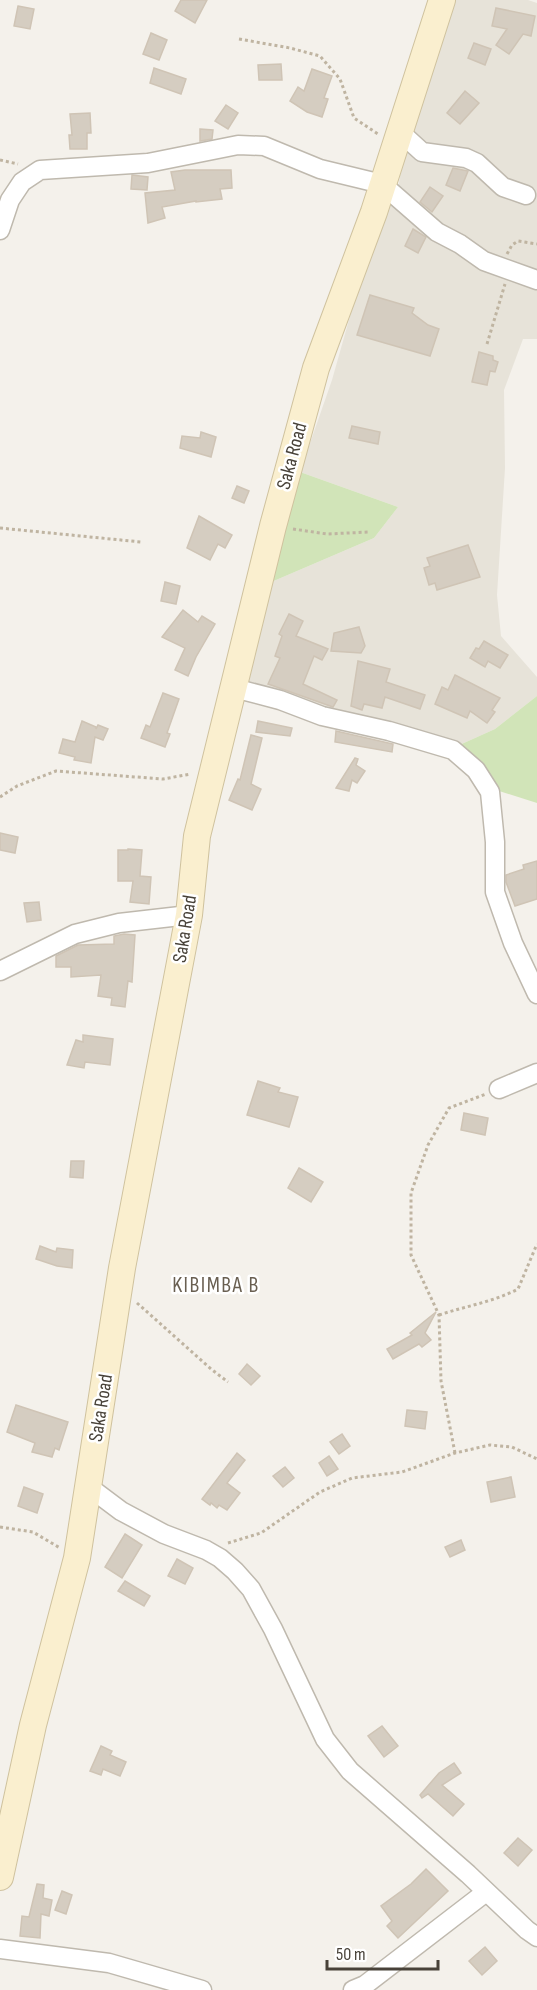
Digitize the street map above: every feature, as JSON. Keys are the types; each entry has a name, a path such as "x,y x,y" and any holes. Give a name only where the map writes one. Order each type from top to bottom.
{"main road":[{"name":"Saka Road","path":"0,1877 31,1736 77,1558 120,1287 189,915 197,836 273,526 316,368 374,212 441,0"}],"street":[{"path":"398,137 422,152 466,158 477,163 504,187 526,195"},
{"path":"0,230 10,200 22,182 40,170 147,163 238,145 264,146 320,169 382,184 437,232 460,244 484,261 537,280"},
{"path":"234,688 280,700 321,716 389,730 453,750 476,770 490,792 495,842 495,892 513,943 537,994"},
{"path":"0,972 75,934 119,923 189,915"},
{"path":"499,1089 537,1073"},
{"path":"89,1487 121,1512 164,1534 206,1550 235,1571 251,1589 273,1629 325,1739 350,1771 537,1937"},
{"path":"353,1990 365,1985 486,1892"},
{"path":"0,1949 109,1963 202,1990"}],"path":[{"path":"239,39 320,56 340,79 354,118 398,137"},
{"path":"487,344 509,271 507,253 518,241 537,244"},
{"path":"273,526 327,534 369,532"},
{"path":"0,528 141,542"},
{"path":"0,797 16,786 56,771 163,779 214,770"},
{"path":"454,1453 441,1382 439,1315 411,1255 411,1193 428,1145 449,1108 499,1089"},
{"path":"439,1315 482,1301 498,1299 518,1289 537,1244"},
{"path":"120,1287 194,1355 228,1382"},
{"path":"206,1550 261,1533 320,1492 352,1478 402,1472 454,1453 490,1445 512,1447 537,1459"},
{"path":"0,1527 33,1532 77,1558"}],"shaded area":[{"path":"454,0 528,0 537,3 537,339 523,339 504,390 505,468 497,595 501,636 537,677 537,696 495,729 455,747 243,685 269,583 374,538 398,507 300,472 332,380 360,281 393,186 398,190 401,168"}],"green space":[{"path":"300,472 398,507 374,538 269,583"},
{"path":"537,696 537,803 496,790 455,747 495,729"}],"building":[{"path":"181,0 207,0 195,23 175,11"},
{"path":"18,6 34,9 30,29 14,26"},
{"path":"496,8 535,16 531,36 523,34 509,54 496,45 507,29 492,26"},
{"path":"151,33 167,40 159,60 143,54"},
{"path":"474,43 491,49 485,65 468,58"},
{"path":"281,64 282,80 259,80 258,65"},
{"path":"154,68 186,79 181,94 150,83"},
{"path":"312,69 332,76 324,98 328,99 322,117 307,112 290,101 298,87 304,91"},
{"path":"465,91 479,103 460,124 447,113"},
{"path":"226,105 238,113 228,129 215,121"},
{"path":"90,113 91,133 87,133 87,149 70,149 69,135 72,135 70,114"},
{"path":"200,129 213,130 212,139 200,141"},
{"path":"453,168 468,171 460,191 446,185"},
{"path":"231,170 232,188 220,189 222,199 162,207 165,218 148,223 145,193 175,190 171,172"},
{"path":"132,175 148,177 147,190 131,189"},
{"path":"430,187 443,196 432,212 420,202"},
{"path":"413,229 426,237 418,253 405,246"},
{"path":"370,295 414,308 412,313 428,325 439,329 430,356 357,335"},
{"path":"479,352 493,356 493,360 498,362 495,372 490,371 487,385 472,382"},
{"path":"352,426 380,432 378,444 349,438"},
{"path":"201,432 216,437 211,457 180,448 182,436 200,438"},
{"path":"237,486 249,491 244,503 232,498"},
{"path":"199,516 232,535 225,548 218,544 210,560 187,548"},
{"path":"468,545 480,577 437,590 435,583 429,585 424,568 430,566 427,558"},
{"path":"165,582 180,586 176,604 161,601"},
{"path":"183,610 198,622 202,616 215,624 188,676 175,670 185,648 162,637"},
{"path":"289,614 303,621 296,636 328,649 322,660 314,656 303,684 337,700 333,707 268,684 280,658 275,656 282,636 279,634"},
{"path":"359,627 365,646 361,653 331,651 334,633"},
{"path":"484,641 508,655 500,668 488,661 485,667 470,658"},
{"path":"358,661 390,669 386,682 425,695 420,709 385,697 382,708 364,704 362,710 351,706"},
{"path":"455,675 500,698 492,710 495,712 487,723 470,711 467,718 435,704 442,687 448,690"},
{"path":"163,693 179,699 167,733 170,734 165,747 141,738 146,725 150,727"},
{"path":"82,721 96,729 98,725 108,729 103,740 95,737 91,763 74,760 75,757 59,753 63,739 75,742"},
{"path":"258,721 292,728 290,736 256,732"},
{"path":"336,731 393,744 392,752 335,742"},
{"path":"251,735 262,738 251,784 261,789 252,810 229,800 238,779 240,780"},
{"path":"355,758 358,759 356,765 365,771 357,783 352,780 349,791 336,788"},
{"path":"0,833 18,837 15,853 0,850"},
{"path":"118,850 142,850 140,876 151,877 149,904 130,902 133,881 118,881"},
{"path":"537,861 537,899 515,906 506,882 506,875 524,869 523,865"},
{"path":"39,902 41,920 27,922 24,903"},
{"path":"135,935 132,982 128,981 125,1007 111,1005 112,998 98,996 101,975 71,977 71,967 56,967 56,956 78,945 114,944 114,936"},
{"path":"83,1035 113,1039 110,1065 85,1062 84,1068 67,1065 76,1040 83,1042"},
{"path":"258,1081 280,1088 278,1092 298,1097 289,1127 247,1115"},
{"path":"464,1113 488,1118 485,1135 461,1130"},
{"path":"71,1161 84,1161 83,1178 70,1177"},
{"path":"299,1168 323,1182 311,1202 288,1188"},
{"path":"40,1246 56,1252 57,1248 73,1250 72,1268 36,1259"},
{"path":"436,1312 425,1333 431,1340 422,1347 419,1344 393,1359 387,1349 412,1335 410,1333"},
{"path":"247,1364 260,1376 251,1385 239,1374"},
{"path":"16,1405 68,1422 59,1450 55,1448 52,1457 32,1452 35,1443 7,1432"},
{"path":"407,1410 427,1412 425,1429 405,1426"},
{"path":"342,1434 350,1446 339,1454 330,1442"},
{"path":"237,1453 245,1460 227,1483 240,1493 227,1510 219,1505 217,1508 211,1503 210,1505 202,1499"},
{"path":"329,1456 338,1469 327,1476 319,1463"},
{"path":"285,1467 294,1478 283,1487 273,1476"},
{"path":"511,1477 515,1497 491,1502 487,1482"},
{"path":"24,1487 43,1494 37,1513 18,1506"},
{"path":"125,1534 142,1545 122,1578 105,1567"},
{"path":"461,1540 465,1550 450,1557 445,1547"},
{"path":"177,1559 193,1568 185,1584 168,1576"},
{"path":"125,1581 150,1596 144,1606 118,1591"},
{"path":"382,1726 398,1746 384,1757 368,1736"},
{"path":"101,1746 112,1751 110,1755 126,1762 120,1776 103,1769 101,1775 90,1771"},
{"path":"454,1763 461,1773 442,1785 464,1804 453,1816 428,1794 422,1798 420,1795 439,1773"},
{"path":"518,1838 532,1850 518,1866 504,1853"},
{"path":"426,1869 448,1891 398,1938 387,1926 392,1921 381,1906 411,1884"},
{"path":"37,1884 44,1885 43,1898 52,1900 49,1916 41,1914 40,1938 20,1936 22,1916 29,1917"},
{"path":"62,1891 72,1895 66,1914 55,1910"},
{"path":"485,1947 497,1961 482,1975 469,1961"}],"district":[{"name":"KIBIMBA B","path":"216,1285"}]}
